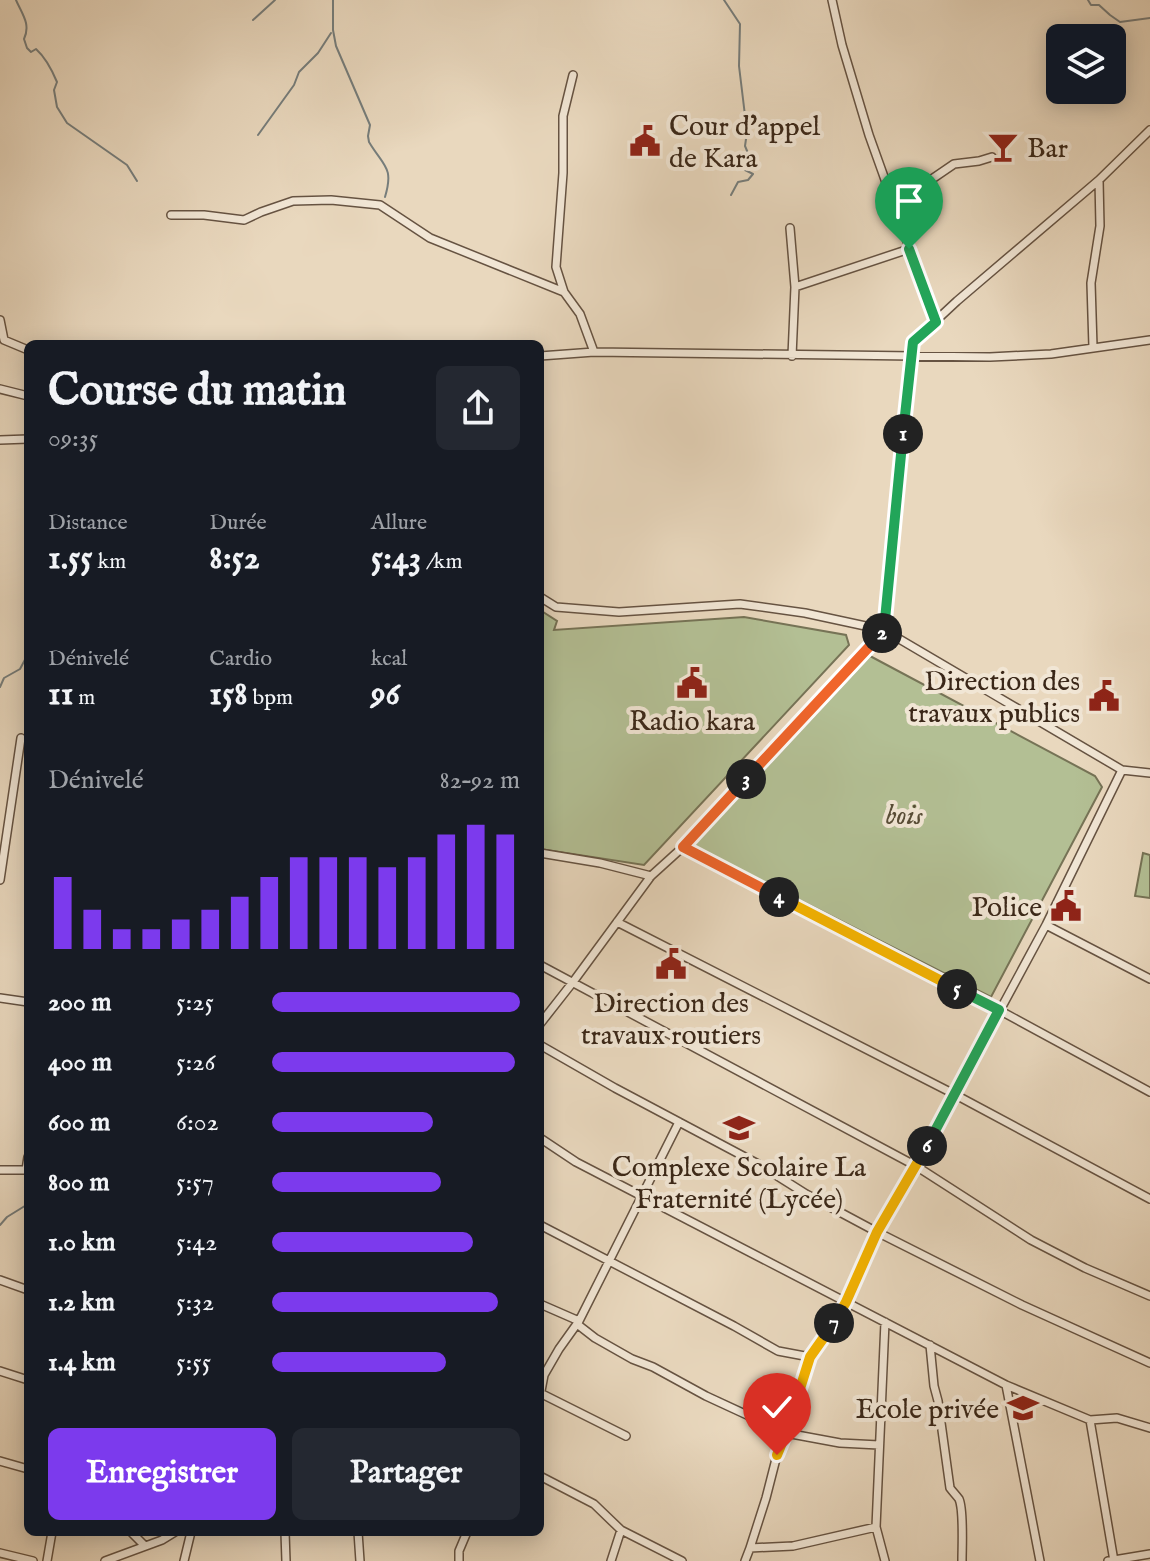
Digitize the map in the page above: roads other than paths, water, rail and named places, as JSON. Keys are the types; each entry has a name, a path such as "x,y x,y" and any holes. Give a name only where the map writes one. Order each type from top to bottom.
{"street":[{"path":"832,0 864,120 936,322"},
{"path":"573,75 563,116 563,173 556,267 564,292 580,314 594,352"},
{"path":"544,1019 651,876 683,847 884,630 913,342 1099,180 1150,130"},
{"path":"894,205 954,164 992,157"},
{"path":"1093,347 1091,283 1100,226 1099,180"},
{"path":"171,215 244,220 293,201 331,200 380,205 430,238 564,292"},
{"path":"790,228 795,287 792,356"},
{"path":"795,287 909,249"},
{"path":"0,320 4,340 24,348"},
{"path":"544,356 594,352 1020,356 1150,340"},
{"path":"0,389 24,395"},
{"path":"0,440 24,439"},
{"path":"544,600 556,607 619,612 740,604 805,613 884,630 1122,770 1150,773"},
{"path":"0,880 21,738"},
{"path":"745,1561 810,1357 846,1302 877,1232 1046,925 1122,770"},
{"path":"0,806 11,804"},
{"path":"683,847 999,1010 1150,1092"},
{"path":"544,854 651,876"},
{"path":"617,922 954,1094 1150,1199"},
{"path":"1046,925 1150,979"},
{"path":"544,967 916,1166 1031,1240 1150,1296"},
{"path":"0,998 24,1001"},
{"path":"544,1047 877,1232 1022,1305 1150,1363"},
{"path":"544,1375 578,1323 679,1122"},
{"path":"544,1141 576,1162 1006,1385 1090,1420 1117,1418 1150,1428"},
{"path":"0,1170 24,1170"},
{"path":"544,1227 778,1351 810,1357"},
{"path":"0,1280 24,1289"},
{"path":"544,1306 578,1323 595,1338 632,1359 786,1433 840,1443 879,1445"},
{"path":"885,1322 876,1527 885,1561"},
{"path":"930,1345 950,1488 959,1500 963,1513 962,1561"},
{"path":"0,1371 24,1379"},
{"path":"1006,1385 1040,1561"},
{"path":"544,1397 626,1436"},
{"path":"1090,1420 1114,1560"},
{"path":"0,1461 24,1468"},
{"path":"544,1478 594,1504 621,1530 682,1561"},
{"path":"750,1548 793,1546 876,1527"},
{"path":"611,1561 621,1530"},
{"path":"47,1561 51,1536"},
{"path":"135,1536 144,1545"},
{"path":"105,1561 168,1536"},
{"path":"184,1561 190,1536"},
{"path":"285,1536 286,1561"},
{"path":"358,1536 360,1561"},
{"path":"459,1561 459,1551 465,1536"},
{"path":"0,1553 33,1561"},
{"path":"1108,1561 1150,1554"}],"waterway":[{"path":"16,0 26,24 24,39 27,48 31,52 36,49 51,69 57,82 54,90 57,107 67,123 127,165 137,181"},
{"path":"253,20 275,0"},
{"path":"333,0 336,46 370,125 369,142 388,173 385,197"},
{"path":"724,0 740,24 739,66 747,132 745,146 750,158 745,170 753,174 748,180 738,182 731,195"},
{"path":"1088,0 1091,5 1099,5 1120,22 1150,18"},
{"path":"258,135 294,85 299,72 318,53 331,33"},
{"path":"0,687 4,678 20,669 24,662"},
{"path":"0,1225 24,1206"}],"place":[{"name":"Cour d'appel de Kara","path":"645,141"},
{"name":"Bar","path":"1003,147"},
{"name":"Radio kara","path":"692,683"},
{"name":"Direction des travaux publics","path":"1104,696"},
{"name":"Police","path":"1066,906"},
{"name":"Direction des travaux routiers","path":"671,964"},
{"name":"Complexe Scolaire La Fraternité (Lycée)","path":"739,1128"},
{"name":"Ecole privée","path":"1023,1408"}],"park label":[{"name":"bois","path":"904,814"}]}
